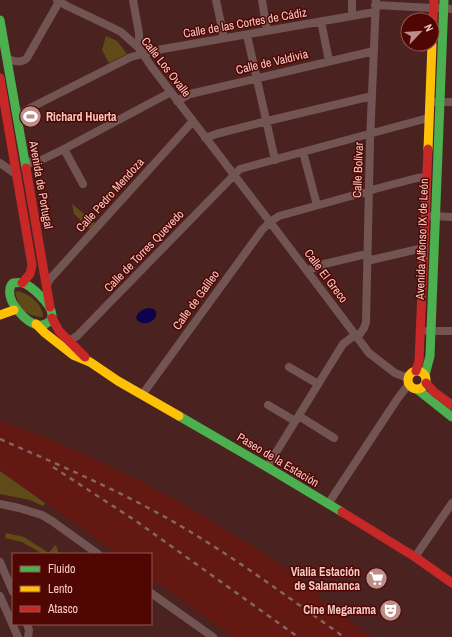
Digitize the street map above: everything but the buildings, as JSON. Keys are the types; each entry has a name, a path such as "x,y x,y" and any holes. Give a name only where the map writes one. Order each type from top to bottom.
{"main road":[{"name":"Avenida Alfonso IX de León","path":"426,379 430,356 439,102 446,6"},
{"name":"Avenida de Portugal","path":"0,20 52,318"},
{"name":"Avenida Alfonso IX de León","path":"416,371 419,361 432,52"},
{"name":"Avenida de Portugal","path":"0,78 32,265 30,274 22,283"},
{"path":"0,315 14,310 4,293 8,286 13,283 22,283 34,290 50,307"},
{"name":"Paseo de la Estación","path":"14,310 19,315 36,324 73,355 90,362 415,556 452,583"},
{"path":"36,324 42,325 47,323 52,318"},
{"name":"Paseo de la Estación","path":"52,318 59,331 90,362"},
{"path":"452,405 434,392 423,373 420,371 411,373 408,381 412,388 418,390 452,417"},
{"path":"418,390 426,385 426,379"}],"street":[{"path":"133,0 141,51"},
{"path":"216,0 224,38"},
{"path":"262,0 267,31"},
{"path":"352,0 352,16"},
{"path":"7,59 18,62 24,61 28,58 59,1"},
{"name":"Calle Los Ovalle","path":"59,1 117,29 128,38 141,51 234,176"},
{"name":"Calle de las Cortes de Cádiz","path":"17,118 26,110 141,51 157,50 352,16 375,6 433,4 446,6"},
{"name":"Calle Bolívar","path":"356,337 364,328 366,322 375,6"},
{"path":"321,21 329,61"},
{"path":"128,38 134,37 139,33"},
{"path":"247,35 275,160"},
{"name":"Calle de Valdivia","path":"177,101 190,94 374,51"},
{"path":"24,159 35,163 171,92"},
{"path":"206,138 216,134 372,96"},
{"path":"430,102 452,102"},
{"name":"Calle de Torres Quevedo","path":"69,341 82,331 240,170 428,118"},
{"name":"Calle Pedro Mendoza","path":"47,285 50,279 193,121"},
{"path":"64,149 83,184"},
{"path":"303,152 317,205"},
{"path":"0,163 17,175"},
{"name":"Calle El Greco","path":"234,176 369,353 408,381"},
{"path":"270,222 279,216 317,205 396,183 426,177"},
{"path":"425,216 452,217"},
{"name":"Calle de Galileo","path":"142,394 262,230 270,222"},
{"path":"306,271 320,265 362,255 367,256 371,260 424,248"},
{"path":"420,332 452,331"},
{"path":"267,467 343,344 356,337"},
{"path":"289,367 318,384"},
{"path":"328,504 408,381"},
{"path":"268,405 297,418 334,438"},
{"path":"415,556 452,503"},
{"path":"0,504 42,515 97,553"},
{"path":"0,562 12,590"},
{"path":"152,593 213,637"},
{"path":"0,596 12,623"},
{"path":"13,625 18,637"},
{"path":"27,625 29,630 28,637"}],"shaded area":[{"path":"106,36 117,41 127,54 109,63 102,50"},
{"path":"72,204 95,223 90,229 74,214"},
{"path":"17,291 34,299 42,311 42,317 25,312 21,308 15,293"},
{"path":"148,308 154,309 156,316 154,319 147,323 139,321 136,318 139,312"},
{"path":"0,421 47,438 93,458 141,481 197,512 251,545 321,593 317,597 372,637 233,637 152,579 152,553 116,553 0,470"},
{"path":"0,471 45,503 43,506 30,500 0,494"},
{"path":"6,533 24,537 49,553 41,553 22,542 5,538"},
{"path":"55,545 59,553 49,553"}],"railway":[{"path":"0,439 116,492 179,525 251,571 344,637"},
{"path":"53,467 136,521 298,637"}],"traffic: fast":[{"path":"425,375 430,356 444,0"},
{"path":"0,20 26,168"},
{"path":"13,283 22,283 27,285 41,296 51,311 52,316 50,321 38,325 28,320 18,311 11,300 10,289 13,283"},
{"path":"418,390 452,417"},
{"path":"179,416 342,512"}],"traffic: slow":[{"path":"428,149 432,52"},
{"path":"0,315 14,310"},
{"path":"36,324 73,355 90,362 118,381 179,416"},
{"path":"413,371 421,371 426,376 426,380 424,387 421,389 413,389 408,384 408,376 413,371"}],"traffic: jam":[{"path":"433,12 434,0"},
{"path":"0,78 32,265 30,274 22,283"},
{"path":"416,371 419,361 428,149"},
{"path":"26,168 50,307"},
{"path":"52,318 59,331 85,357"},
{"path":"426,383 434,392 452,405"},
{"path":"342,512 415,557 452,583"}],"place":[{"name":"Richard Huerta","path":"31,117"},
{"name":"Vialia Estación de Salamanca","path":"376,579"},
{"name":"Cine Megarama","path":"391,610"}]}
